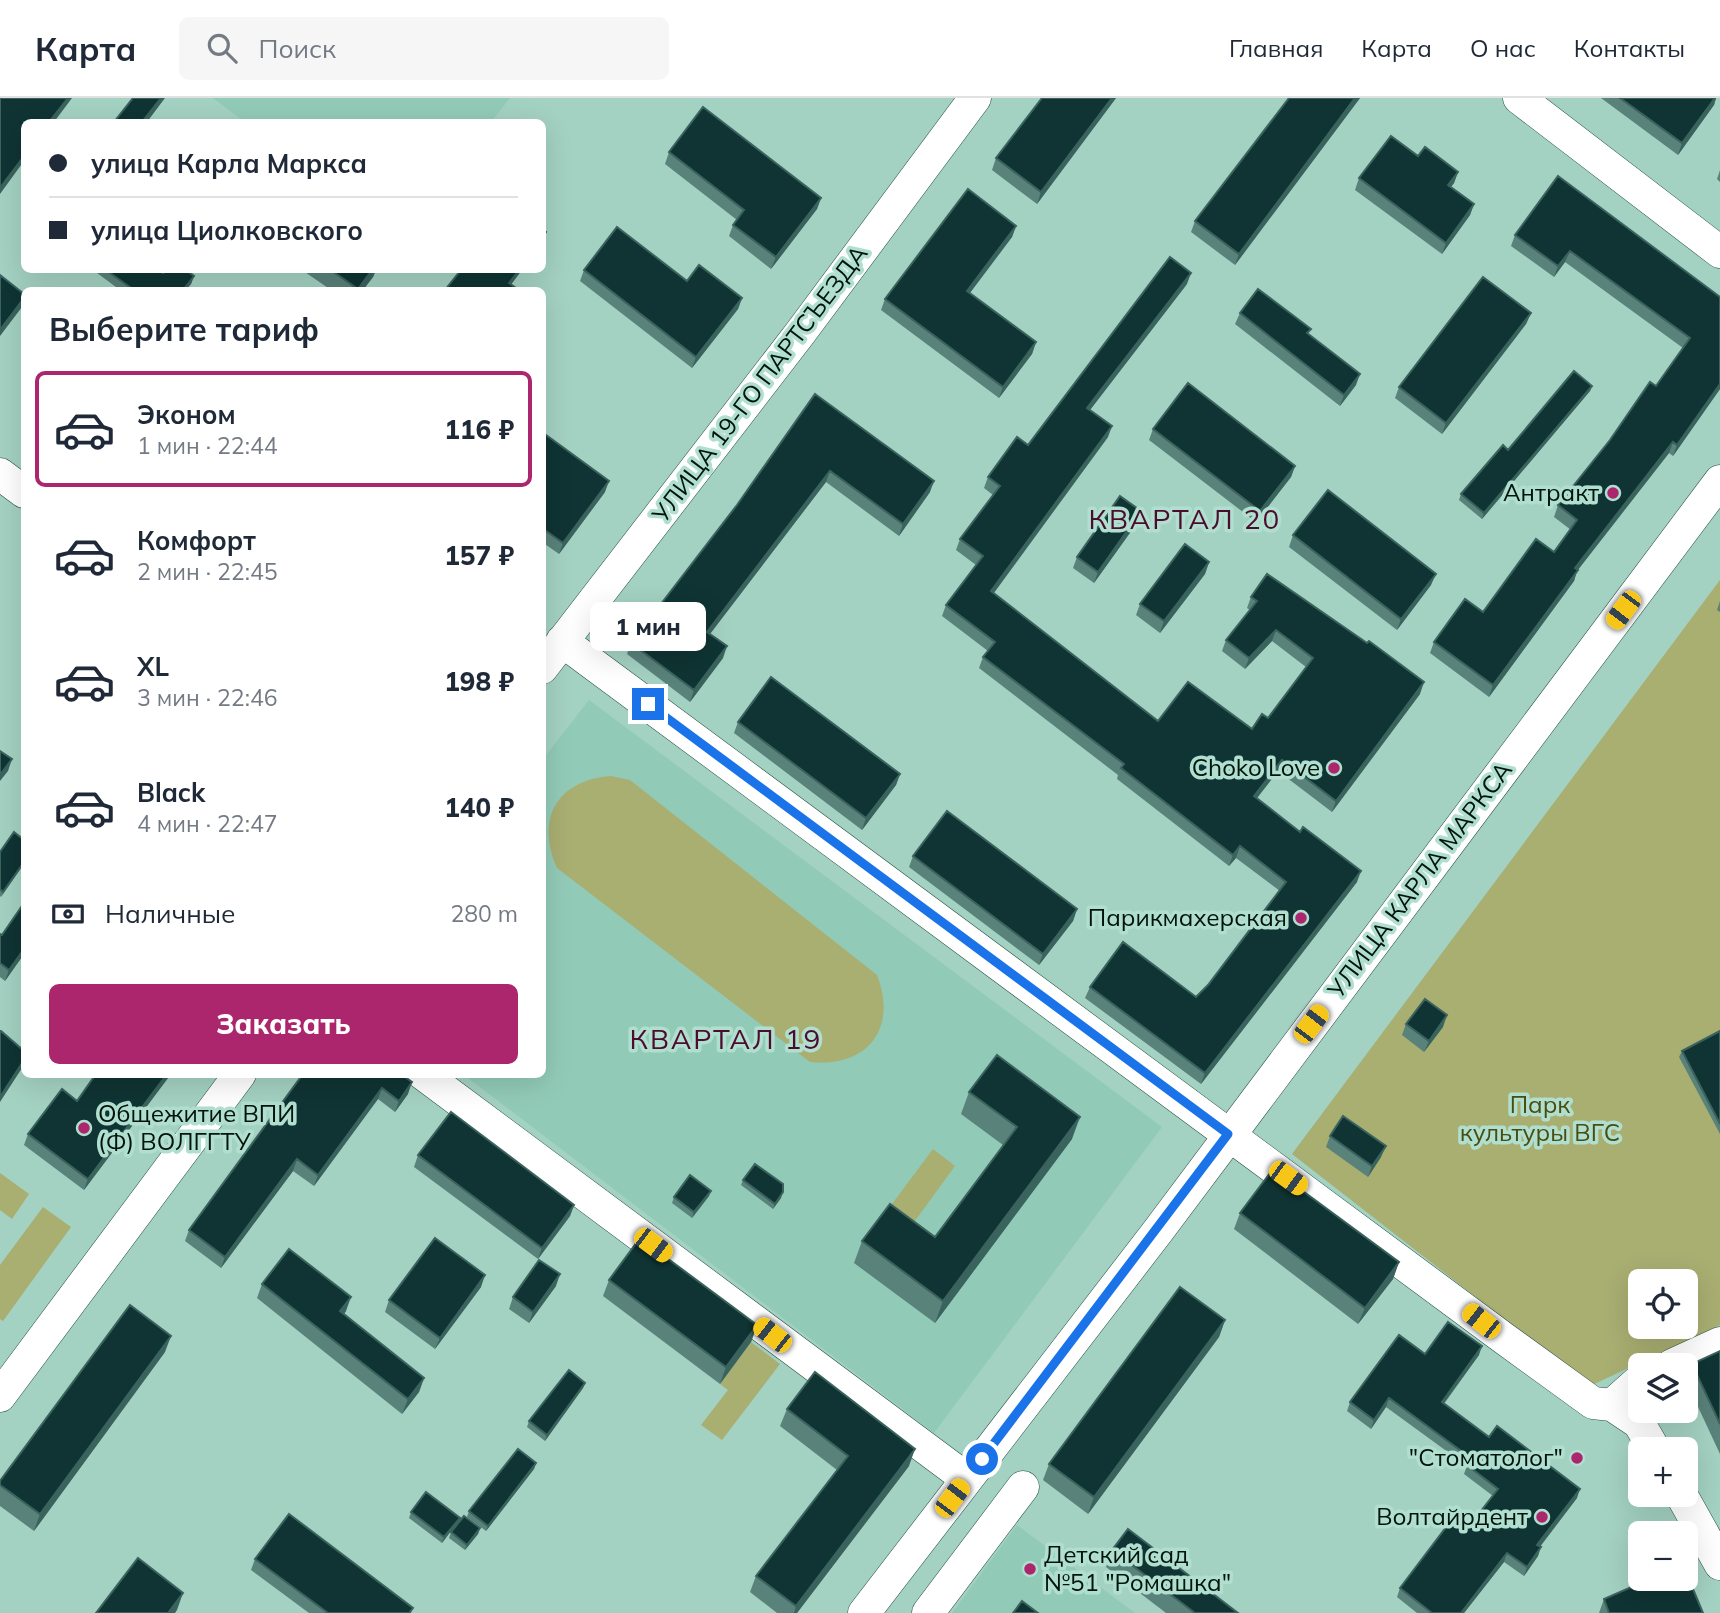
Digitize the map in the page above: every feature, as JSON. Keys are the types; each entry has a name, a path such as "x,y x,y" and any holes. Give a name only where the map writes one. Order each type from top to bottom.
{"street":[{"name":"УЛИЦА 19-ГО ПАРТСЪЕЗДА","path":"546,663 801,332 975,98"},
{"path":"1519,98 1720,252"},
{"path":"0,474 21,490"},
{"name":"УЛИЦА КАРЛА МАРКСА","path":"864,1613 1720,481"},
{"path":"562,641 1593,1403 1612,1405 1639,1423 1647,1437"},
{"path":"0,1396 237,1078"},
{"path":"428,1078 967,1479"},
{"path":"1698,1353 1720,1343"},
{"path":"1612,1405 1628,1391"},
{"path":"928,1613 1023,1487"},
{"path":"1688,1507 1720,1564"}],"shaded area":[{"path":"213,98 510,98 493,119 241,119"},
{"path":"589,700 1162,1127 934,1433 468,1078 546,1078 546,755"},
{"name":"Детский сад №51 \"Ромашка\"","path":"1017,1525 1135,1613 952,1613"}],"green space":[{"name":"Парк культуры ВГС","path":"1720,580 1720,1325 1698,1335 1698,1269 1628,1269 1628,1339 1690,1339 1660,1353 1628,1353 1628,1368 1590,1386 1292,1154"},
{"path":"611,776 630,780 877,975 883,1012 880,1028 873,1041 847,1059 810,1062 557,868 549,834 550,818 556,805 564,794 577,785"},
{"path":"933,1149 955,1166 912,1225 889,1208"},
{"path":"0,1173 29,1194 12,1219 0,1210"},
{"path":"43,1207 71,1227 3,1321 0,1319 0,1265"},
{"path":"751,1342 780,1364 722,1440 701,1425 728,1390 720,1384"}],"building":[{"path":"0,98 68,98 51,119 21,119 21,160 0,188"},
{"path":"133,98 161,98 144,119 116,119"},
{"path":"1042,98 1112,98 1041,192 996,158"},
{"path":"1289,98 1355,98 1239,254 1195,221"},
{"path":"1620,98 1715,98 1682,143"},
{"path":"703,107 821,198 776,257 733,225 744,210 669,152"},
{"path":"1391,136 1418,156 1425,147 1458,172 1448,185 1474,204 1446,243 1359,178"},
{"path":"1558,176 1720,297 1720,384 1677,445 1673,442 1575,568 1578,570 1493,685 1434,642 1465,599 1483,612 1536,539 1554,552 1577,520 1558,505 1610,440 1650,382 1656,386 1690,338 1570,251 1558,266 1515,235"},
{"path":"968,189 1016,226 967,291 1036,342 1003,387 885,299"},
{"path":"617,227 687,281 699,265 742,298 696,357 584,270"},
{"path":"1170,257 1191,273 1087,408 1112,426 991,591 1158,721 1188,682 1252,729 1262,714 1268,718 1313,658 1276,630 1249,658 1226,640 1257,601 1251,597 1267,574 1367,643 1369,641 1424,682 1336,801 1282,760 1254,796 1300,832 1303,827 1361,871 1205,1073 1090,987 1123,942 1196,997 1286,882 1240,846 1233,855 1121,768 1124,764 983,657 995,642 946,605 983,556 960,539 1000,486 988,477 1017,437 1028,445"},
{"path":"110,273 190,273 194,276 185,287 130,287"},
{"path":"335,273 370,273 359,287 355,287"},
{"path":"459,273 517,273 509,283 515,287 447,287"},
{"path":"0,275 21,292 21,302 0,330"},
{"path":"1483,277 1531,313 1446,423 1399,387"},
{"path":"1258,289 1311,329 1307,333 1360,374 1344,395 1240,313"},
{"path":"1574,371 1592,386 1484,513 1461,494 1503,445 1508,450"},
{"path":"1188,383 1295,466 1260,511 1153,429"},
{"path":"815,394 934,481 903,524 830,471 707,632 727,646 694,690 631,643 737,505"},
{"path":"546,435 609,481 563,543 546,531"},
{"path":"1328,490 1436,574 1401,619 1293,535"},
{"path":"1120,496 1141,511 1098,572 1077,557"},
{"path":"1185,544 1209,562 1164,621 1140,604"},
{"path":"771,677 900,774 866,818 738,722"},
{"path":"0,751 12,759 0,775"},
{"path":"947,811 1077,909 1043,954 913,856"},
{"path":"14,832 21,838 21,866 3,892 0,889 0,852"},
{"path":"21,907 21,953 9,970 0,963 0,934 2,935"},
{"path":"1425,999 1447,1015 1429,1041 1406,1024"},
{"path":"1,1031 21,1048 21,1065 0,1097"},
{"path":"1720,1031 1720,1124 1682,1051"},
{"path":"997,1055 1080,1117 943,1301 862,1241 890,1204 935,1237 1017,1127 969,1092"},
{"name":"Общежитие ВПИ (Ф) ВОЛГГТУ","path":"93,1078 164,1078 88,1179 28,1134 62,1089 77,1101"},
{"path":"300,1078 406,1078 412,1082 399,1101 382,1088 318,1175 297,1159 225,1257 189,1230"},
{"path":"451,1112 574,1205 542,1248 418,1155"},
{"path":"1343,1116 1386,1146 1372,1166 1330,1136"},
{"path":"755,1164 783,1184 783,1192 775,1204 743,1180"},
{"path":"1273,1169 1399,1262 1365,1308 1240,1213"},
{"path":"690,1175 711,1191 694,1212 674,1197"},
{"path":"435,1238 485,1275 440,1338 389,1300"},
{"path":"640,1238 757,1325 726,1367 609,1280"},
{"path":"289,1249 351,1297 340,1311 424,1378 408,1399 262,1284"},
{"path":"539,1260 560,1274 533,1312 513,1297"},
{"path":"1180,1287 1225,1320 1094,1497 1049,1464"},
{"path":"130,1305 171,1336 40,1514 0,1485 0,1481"},
{"path":"1448,1322 1482,1346 1442,1402 1489,1437 1497,1426 1580,1489 1537,1545 1541,1547 1527,1567 1507,1553 1461,1613 1432,1613 1400,1588 1453,1518 1467,1529 1498,1489 1467,1465 1472,1459 1389,1398 1374,1420 1350,1402 1399,1335 1425,1354"},
{"path":"1720,1351 1720,1424 1698,1377 1698,1361"},
{"path":"569,1370 585,1383 547,1435 529,1421"},
{"path":"815,1372 915,1449 796,1606 756,1576 848,1456 787,1409"},
{"path":"518,1449 536,1463 488,1526 469,1511"},
{"path":"426,1492 460,1518 444,1537 411,1512"},
{"path":"289,1514 413,1608 409,1613 328,1613 255,1559"},
{"path":"464,1516 480,1528 467,1545 451,1532"},
{"path":"1128,1529 1238,1613 1195,1613 1112,1550"},
{"path":"138,1558 183,1593 168,1613 96,1613"},
{"path":"1628,1588 1628,1591 1694,1591 1703,1613 1609,1613 1604,1599"},
{"path":"1022,1601 1038,1613 1013,1613"}],"place":[{"name":"Антракт","path":"1613,493"},
{"name":"Choko Love","path":"1334,768"},
{"name":"Парикмахерская","path":"1301,918"},
{"name":"Общежитие ВПИ (Ф) ВОЛГГТУ","path":"84,1128"},
{"name":"\"Стоматолог\"","path":"1577,1458"},
{"name":"Волтайрдент","path":"1542,1517"},
{"name":"Детский сад №51 \"Ромашка\"","path":"1030,1569"}],"district":[{"name":"КВАРТАЛ 20","path":"1185,519"},
{"name":"КВАРТАЛ 19","path":"726,1039"}],"route":[{"path":"648,704 1228,1134 1158,1231 982,1459"}]}
